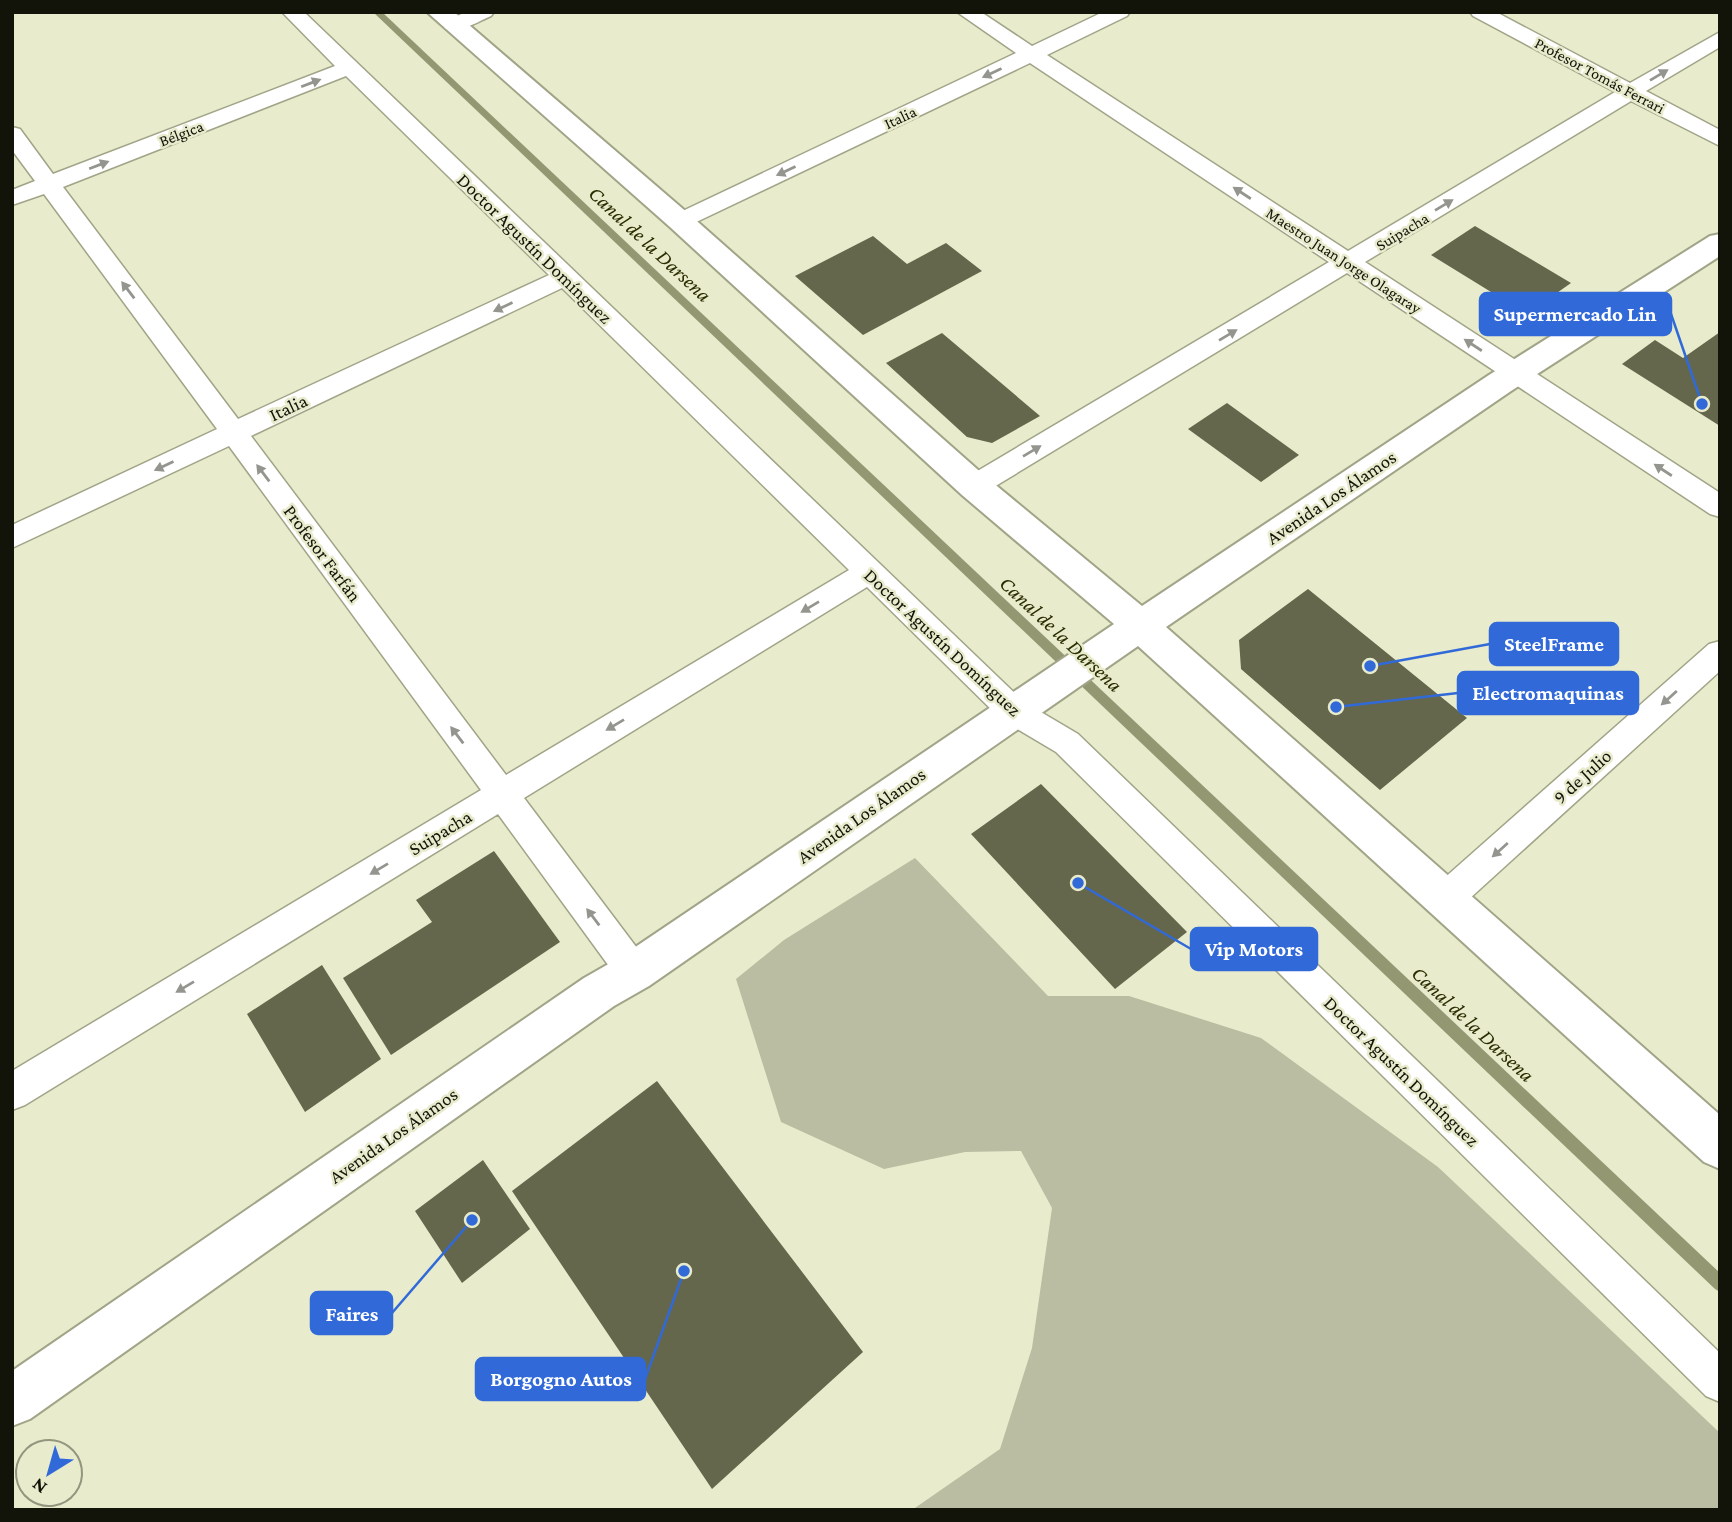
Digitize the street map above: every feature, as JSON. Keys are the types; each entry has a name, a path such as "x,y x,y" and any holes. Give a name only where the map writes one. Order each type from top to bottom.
{"main road":[{"path":"459,16 680,221 974,486 1141,626 1720,1146"},
{"name":"Avenida Los Álamos","path":"12,1401 599,992 634,972 1013,711 1517,374 1720,243"}],"street":[{"name":"Doctor Agustín Domínguez","path":"292,12 1013,711 1068,743 1720,1382"},
{"name":"Maestro Juan Jorge Olagaray","path":"967,12 1720,507"},
{"name":"Italia","path":"680,221 1119,12"},
{"name":"Profesor Tomás Ferrari","path":"1480,12 1720,139"},
{"name":"Suipacha","path":"974,486 1720,38"},
{"name":"Bélgica","path":"12,198 349,68"},
{"name":"Profesor Farfán","path":"12,134 634,972"},
{"name":"Italia","path":"12,537 565,278"},
{"name":"Suipacha","path":"12,1093 868,572"},
{"name":"9 de Julio","path":"1445,899 1720,653"}],"green space":[{"path":"915,858 1048,996 1129,996 1261,1038 1438,1167 1720,1433 1720,1510 912,1510 1000,1449 1032,1348 1052,1208 1021,1151 965,1152 884,1169 781,1122 736,979 784,940"}],"building":[{"path":"1475,226 1571,283 1527,314 1431,255"},
{"path":"873,236 907,264 946,243 982,271 863,335 795,276"},
{"path":"1720,332 1720,426 1622,364 1655,340 1683,358"},
{"path":"942,333 1040,416 992,443 967,437 886,363"},
{"path":"1227,403 1299,455 1261,482 1188,429"},
{"path":"1308,589 1467,718 1380,790 1241,669 1239,640"},
{"path":"1041,784 1187,932 1115,989 971,834"},
{"path":"494,851 560,942 391,1055 343,978 432,922 416,900"},
{"path":"322,965 381,1059 305,1112 247,1014"},
{"path":"657,1081 863,1352 712,1489 512,1191"},
{"path":"483,1160 530,1229 462,1283 415,1211"}],"waterway":[{"name":"Canal de la Darsena","path":"377,12 1720,1284"}],"place":[{"name":"Supermercado Lin","path":"1702,404"},
{"name":"SteelFrame","path":"1370,666"},
{"name":"Electromaquinas","path":"1336,707"},
{"name":"Vip Motors","path":"1078,883"},
{"name":"Faires","path":"472,1220"},
{"name":"Borgogno Autos","path":"684,1271"}]}
